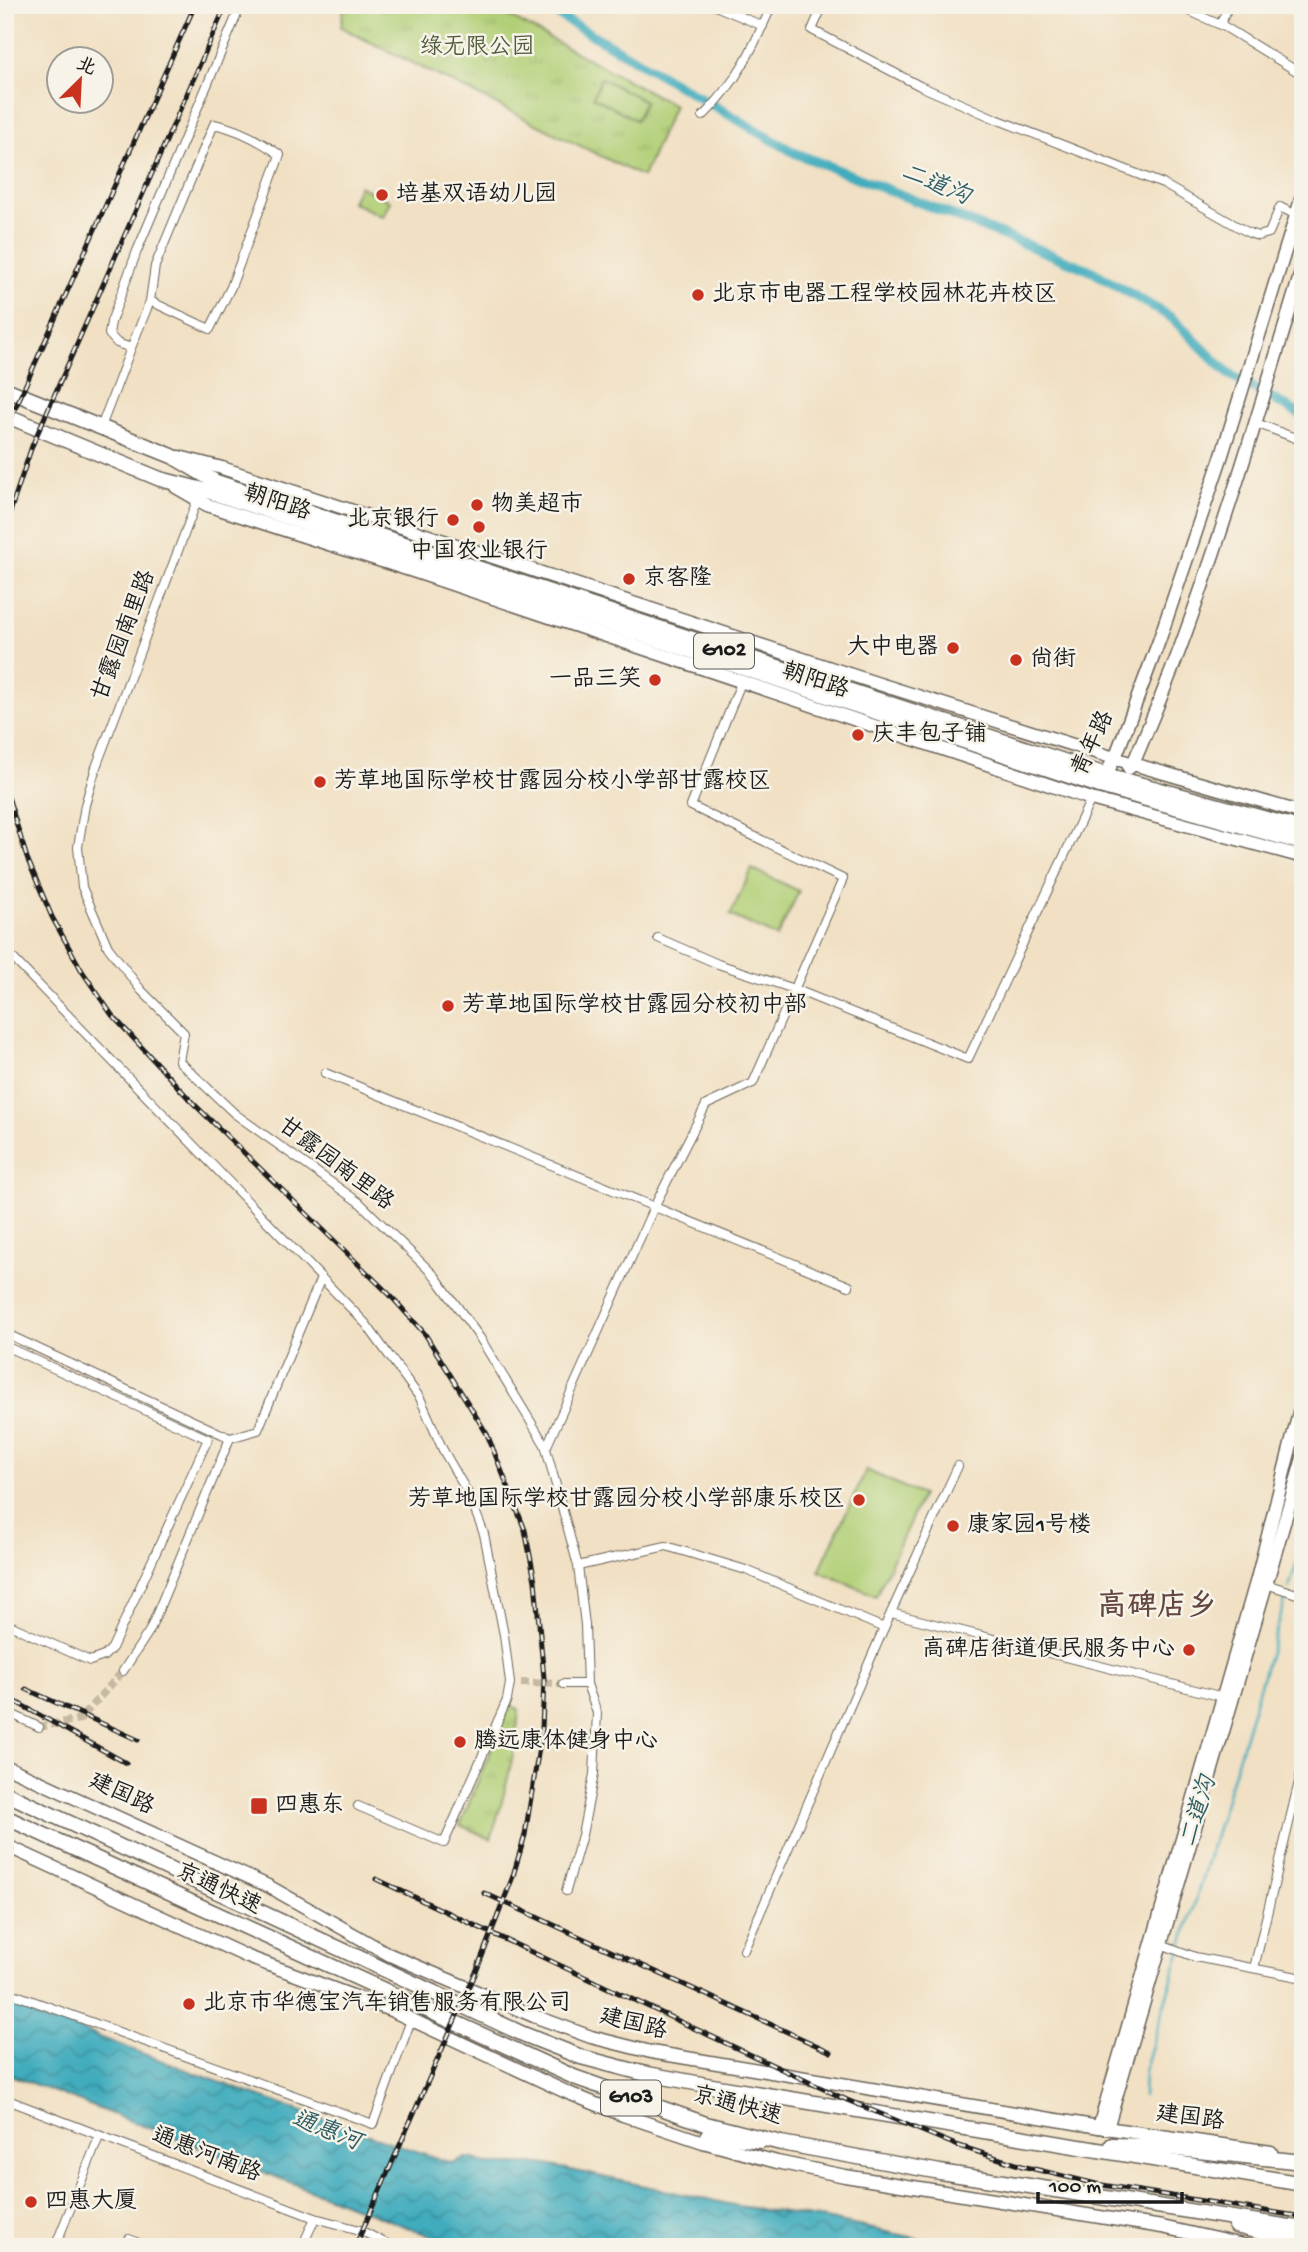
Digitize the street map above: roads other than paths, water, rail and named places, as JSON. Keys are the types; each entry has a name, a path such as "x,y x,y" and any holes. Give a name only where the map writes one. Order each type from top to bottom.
{"highway":[{"name":"朝阳路","path":"5,389 172,456 216,482 339,535"},
{"name":"朝阳路","path":"5,415 160,479 211,492 1303,843"},
{"name":"朝阳路","path":"1108,782 1303,830"},
{"name":"京通快速","path":"5,1793 510,2028 581,2057 712,2087 1303,2184"},
{"name":"京通快速","path":"5,1817 574,2077 706,2124 781,2143 940,2172 1303,2230"},
{"path":"1057,2143 1150,2146 1303,2160"},
{"path":"1171,2208 1303,2243"}],"main road":[{"name":"青年路","path":"1108,782 1159,641 1238,405 1303,193"},
{"name":"青年路","path":"1091,800 1108,782 1133,764 1179,651 1256,421 1303,266"},
{"name":"朝阳路","path":"172,456 222,468 1133,764 1303,813"},
{"name":"朝阳路","path":"160,479 207,505 339,535 416,572 1091,800 1303,857"},
{"path":"339,535 348,509"},
{"path":"1103,2127 1257,1579 1303,1396"},
{"path":"1103,2127 1167,1947 1303,1458"},
{"name":"建国路","path":"5,1766 268,1885 390,1955 591,2037 651,2052 1303,2160"},
{"path":"5,1845 248,1956 411,2020 566,2092 674,2133 777,2162 845,2176 1162,2227 1252,2247"},
{"path":"674,2133 781,2143"}],"street":[{"path":"131,348 117,343 109,334 111,322 175,158 241,5"},
{"path":"713,5 762,26"},
{"path":"703,116 723,97 753,49 772,5"},
{"path":"823,5 811,30 920,86 996,119 1163,184 1249,233 1258,236 1269,233 1280,208 1296,215"},
{"path":"1176,5 1220,25 1303,75"},
{"path":"1220,25 1229,5"},
{"path":"101,427 150,301 155,266 214,124 251,137 280,155 231,287 210,329 150,301"},
{"path":"1256,421 1303,441"},
{"name":"甘露园南里路","path":"198,498 108,733 89,792 78,846 82,887 108,947 141,990 184,1033 179,1061 235,1114 360,1203 435,1276 480,1338 546,1448 578,1566 587,1684 597,1713 594,1774 582,1835 566,1891"},
{"path":"546,1448 654,1207 706,1105 753,1083 843,879 691,806 741,683"},
{"path":"658,938 718,964 794,989 968,1059 1091,800"},
{"path":"5,950 366,1324 421,1398 443,1450 469,1495 484,1534 504,1635 510,1683 507,1700 444,1843 358,1806"},
{"path":"325,1073 849,1286"},
{"path":"5,1333 230,1438 258,1430 321,1278"},
{"path":"5,1346 208,1438 111,1648 104,1656 90,1661 5,1623"},
{"path":"123,1671 150,1630 230,1438"},
{"path":"744,1950 884,1628 958,1466"},
{"path":"578,1566 666,1546 746,1570 884,1628"},
{"path":"1268,1584 1301,1595"},
{"path":"891,1613 1223,1697"},
{"path":"510,1683 521,1683"},
{"path":"563,1684 587,1684"},
{"path":"5,1711 39,1727"},
{"path":"1254,1968 1303,1765"},
{"path":"1167,1947 1195,1957 1303,1978"},
{"path":"5,1991 373,2124 411,2020"},
{"name":"通惠河南路","path":"5,2099 316,2218 360,2230 387,2246"},
{"path":"55,2247 99,2137"},
{"path":"302,2247 316,2218"},
{"path":"129,2239 148,2247"}],"water":[{"name":"通惠河","path":"5,1999 227,2085 452,2163 465,2158 486,2164 543,2164 738,2206 825,2219 959,2247 450,2247 441,2240 5,2073"}],"waterway":[{"name":"二道沟","path":"541,5 795,153 1090,270 1172,318 1229,374 1303,416"},
{"name":"二道沟","path":"1289,1588 1303,1541"},
{"name":"二道沟","path":"1143,2096 1144,2072 1287,1595"}],"tunnel":[{"path":"39,1727 80,1719 123,1671"},
{"path":"521,1683 563,1684"}],"railway":[{"path":"5,431 195,5"},
{"path":"5,534 32,446 226,5"},
{"path":"5,787 27,858 52,917 82,971 112,1015 192,1102 390,1295 425,1334 487,1434 525,1530 535,1581 544,1678 542,1729 525,1835 512,1879 476,1972 355,2247"},
{"path":"26,1689 138,1740"},
{"path":"16,1702 126,1763"},
{"path":"376,1879 847,2100 956,2145 1022,2166 1096,2184 1303,2217"},
{"path":"484,1893 831,2052"}],"place":[{"name":"培基双语幼儿园","path":"382,195"},
{"name":"北京市电器工程学校园林花卉校区","path":"698,295"},
{"name":"物美超市","path":"477,505"},
{"name":"北京银行","path":"453,520"},
{"name":"中国农业银行","path":"479,527"},
{"name":"京客隆","path":"629,579"},
{"name":"大中电器","path":"953,648"},
{"name":"尚街","path":"1016,660"},
{"name":"一品三笑","path":"655,680"},
{"name":"庆丰包子铺","path":"858,735"},
{"name":"芳草地国际学校甘露园分校小学部甘露校区","path":"320,782"},
{"name":"芳草地国际学校甘露园分校初中部","path":"448,1006"},
{"name":"芳草地国际学校甘露园分校小学部康乐校区","path":"859,1500"},
{"name":"康家园1号楼","path":"953,1526"},
{"name":"高碑店街道便民服务中心","path":"1189,1650"},
{"name":"腾远康体健身中心","path":"460,1742"},
{"name":"四惠东","path":"259,1806"},
{"name":"北京市华德宝汽车销售服务有限公司","path":"189,2004"},
{"name":"四惠大厦","path":"31,2202"}],"district":[{"name":"高碑店乡","path":"1157,1608"}],"park label":[{"name":"绿无限公园","path":"477,48"}]}
